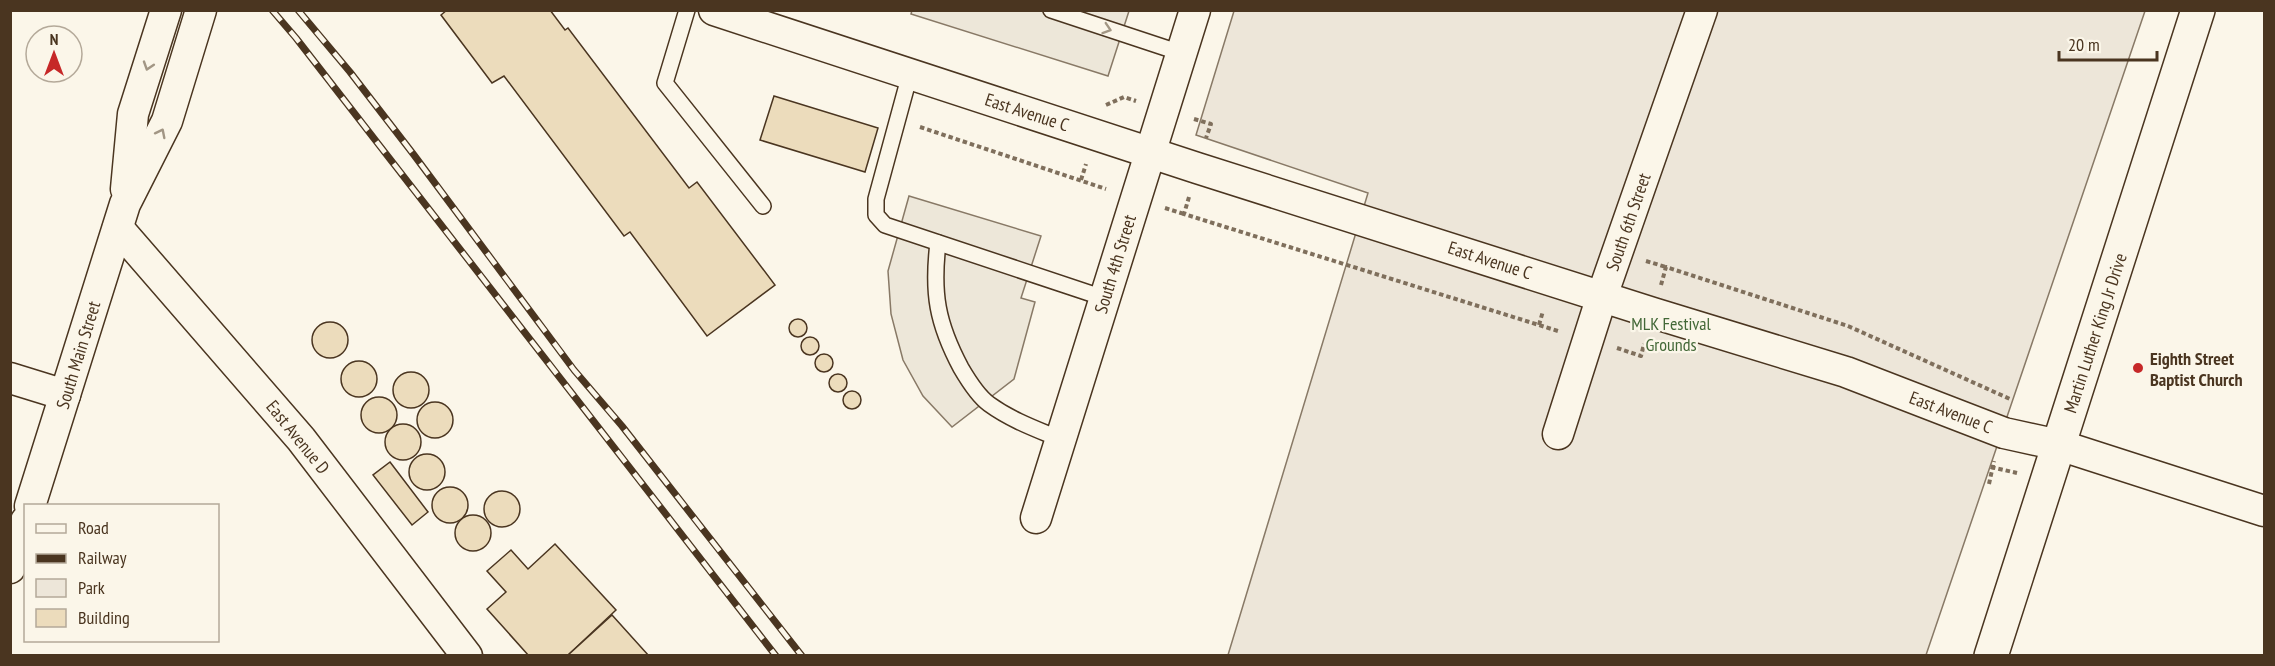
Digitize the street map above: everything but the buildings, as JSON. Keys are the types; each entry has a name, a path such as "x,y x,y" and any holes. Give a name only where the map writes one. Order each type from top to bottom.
{"main road":[{"name":"Martin Luther King Jr Drive","path":"1991,656 2198,10"}],"street":[{"name":"South Main Street","path":"121,216 133,114 166,10"},
{"name":"South Main Street","path":"31,504 121,216 167,121 201,10"},
{"name":"East Avenue C","path":"714,10 1149,152 1846,372 2004,433 2059,445 2265,510"},
{"name":"South 4th Street","path":"1036,518 1195,10"},
{"name":"South 6th Street","path":"1558,434 1602,296 1702,10"},
{"name":"East Avenue D","path":"121,216 302,439 467,656"},
{"path":"10,378 65,395"},
{"path":"10,568 24,527"}],"lane":[{"path":"687,10 665,83 764,207"},
{"path":"1051,10 1181,53"},
{"path":"910,74 876,200 876,215 885,225 1104,298"},
{"path":"938,243 934,273 941,325 967,379 987,403 1011,418 1060,439"}],"path":[{"path":"898,119 1092,184"},
{"path":"1201,121 1210,124 1206,139"},
{"path":"1081,180 1084,173"},
{"path":"1184,214 1189,196"},
{"path":"1172,210 1556,330"},
{"path":"1648,261 1848,326 2014,400 2011,409"},
{"path":"1661,284 1665,267"},
{"path":"1539,325 1545,307"},
{"path":"1624,350 1641,356 1646,340"},
{"path":"1989,484 1991,467"}],"green space":[{"name":"MLK Festival Grounds","path":"1234,11 2145,11 1926,655 1228,655 1368,193 1196,135"}],"shaded area":[{"path":"912,10 1129,11 1108,76 911,14"},
{"path":"909,196 1041,236 1021,298 1035,302 1014,379 952,427 923,396 903,360 891,314 888,271"}],"railway":[{"path":"272,10 776,656"},
{"path":"298,10 350,72 414,155 574,370 622,426 802,656"}],"place":[{"name":"Eighth Street Baptist Church","path":"2138,368"}]}
